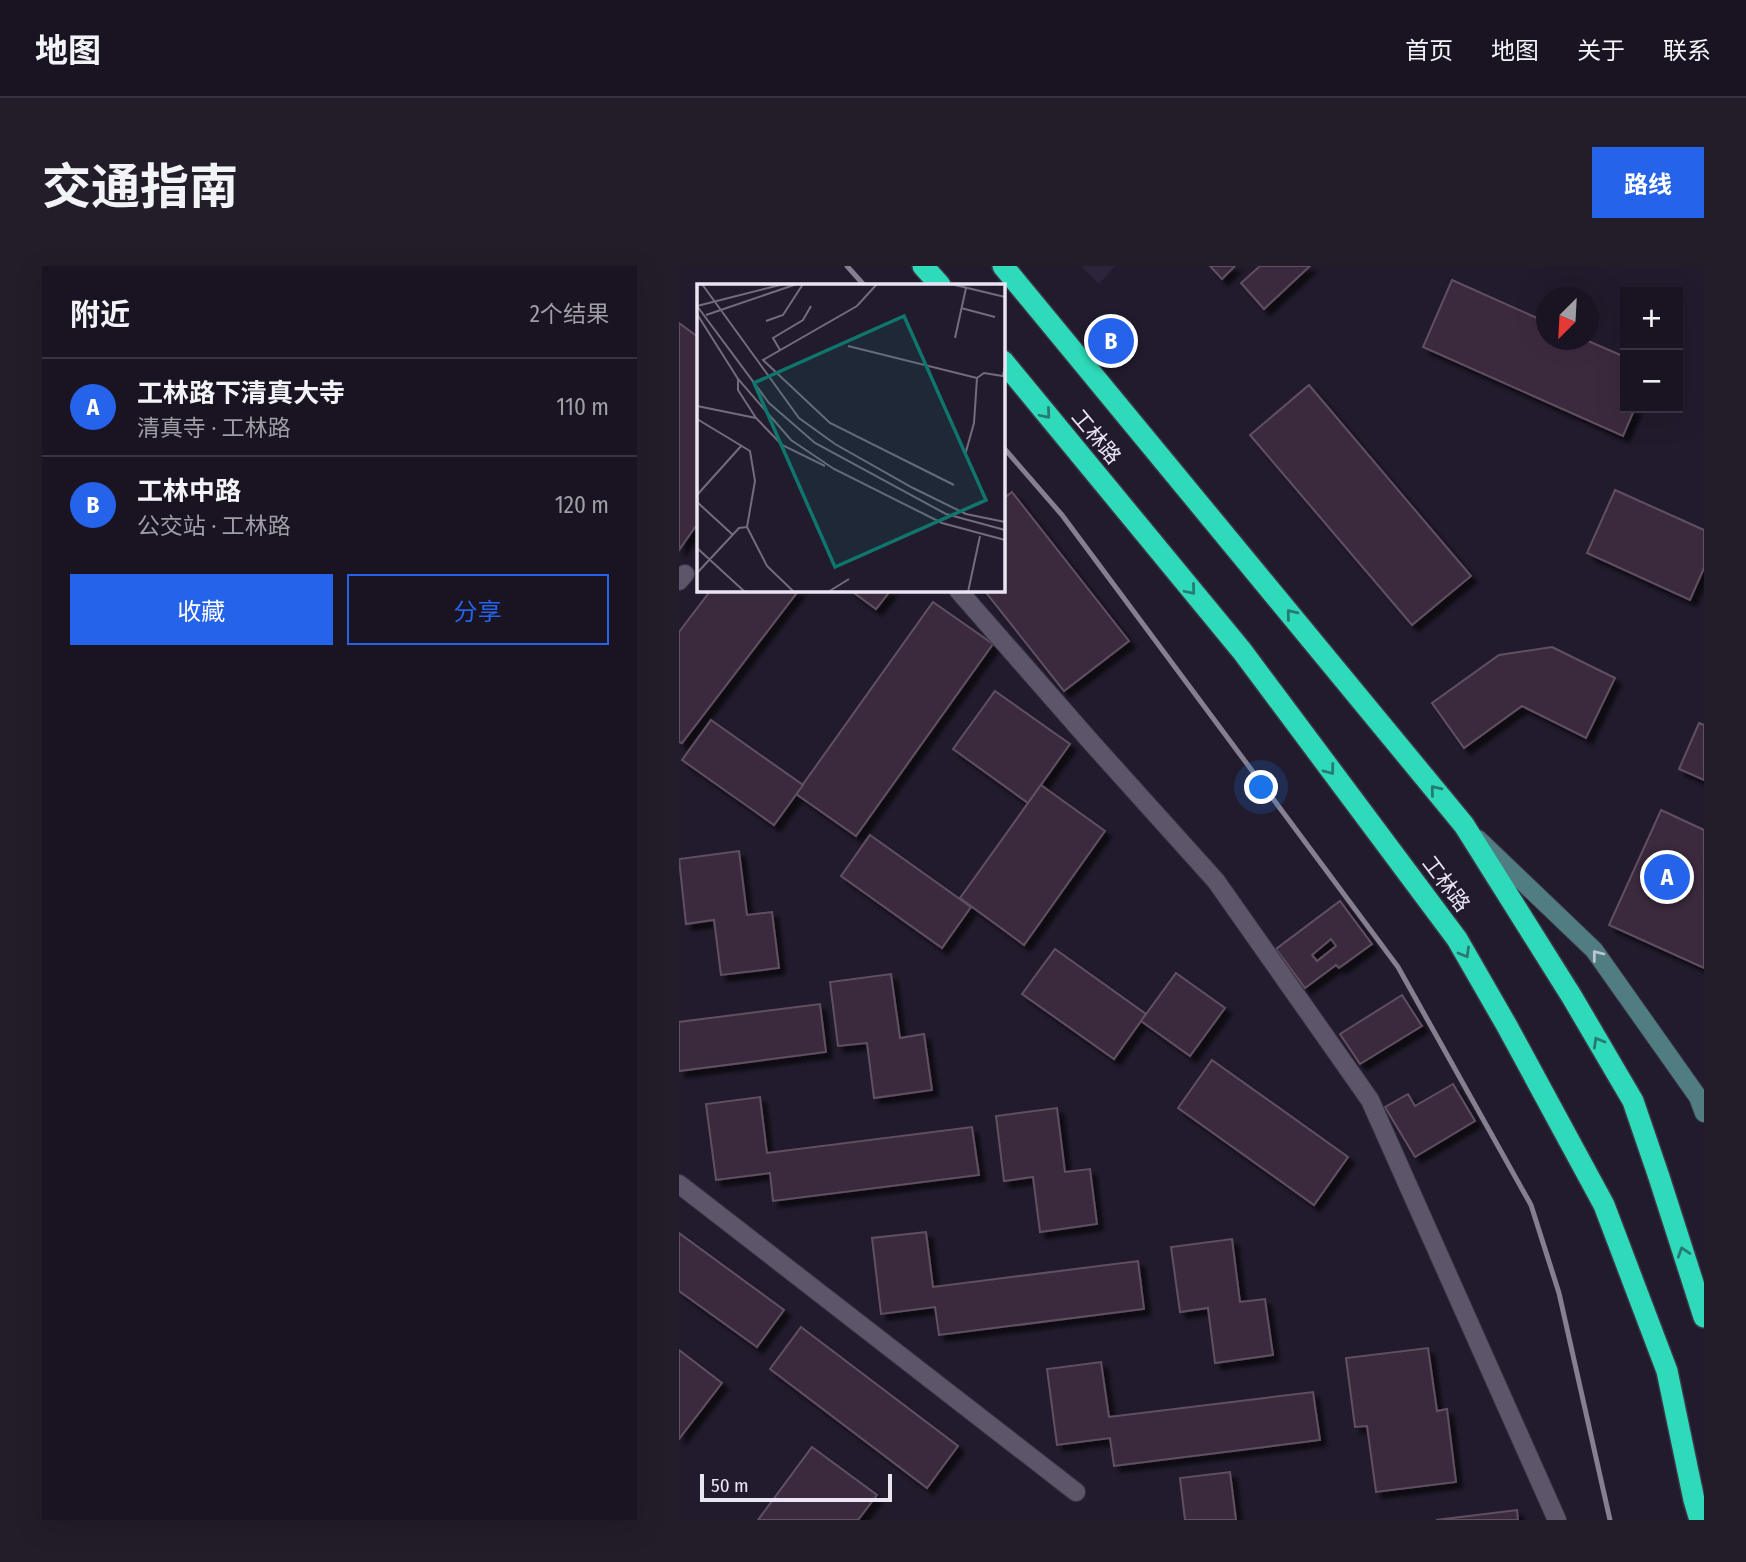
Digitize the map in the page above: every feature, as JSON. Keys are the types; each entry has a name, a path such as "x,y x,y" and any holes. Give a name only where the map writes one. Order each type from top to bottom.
{"highway":[{"path":"923,266 939,284"},
{"name":"工林路","path":"1003,266 1464,825 1572,997 1633,1101 1704,1317"},
{"name":"工林路","path":"1005,363 1242,651 1457,939 1605,1205 1667,1371 1700,1520"}],"street":[{"path":"960,592 1216,881 1370,1100 1557,1520"},
{"path":"1464,825 1594,950 1698,1097 1704,1113"},
{"path":"679,1184 1076,1492"}],"shaded area":[{"path":"1081,266 1115,266 1099,284"}],"building":[{"path":"1210,266 1235,266 1222,279"},
{"path":"1260,266 1310,266 1264,309 1241,283"},
{"path":"1452,280 1536,318 1536,350 1599,350 1599,346 1620,355 1620,413 1633,413 1623,436 1423,347"},
{"path":"679,323 697,336 697,524 679,550"},
{"path":"1309,385 1471,576 1412,625 1250,435"},
{"path":"1615,490 1704,530 1704,568 1690,600 1587,553"},
{"path":"1012,492 1129,641 1064,691 986,592 1005,592 1005,497"},
{"path":"709,592 797,592 682,743 679,742 679,632"},
{"path":"853,592 889,592 876,609"},
{"path":"933,602 993,644 856,836 796,794"},
{"path":"1552,647 1615,678 1586,738 1522,706 1464,748 1432,703 1499,655"},
{"path":"995,691 1070,744 1028,803 953,749"},
{"path":"711,720 803,785 774,825 682,760"},
{"path":"1699,723 1704,725 1704,780 1679,769"},
{"path":"1041,785 1105,831 1024,945 960,898"},
{"path":"1661,810 1704,830 1704,968 1609,925"},
{"path":"870,835 971,907 942,948 841,876"},
{"path":"739,851 747,915 772,912 779,968 721,975 714,920 686,924 679,859"},
{"path":"1340,901 1372,944 1339,968 1336,965 1305,988 1276,949","holes":["1331,939 1336,946 1317,961 1312,955"]},
{"path":"1055,949 1146,1014 1114,1059 1022,994"},
{"path":"1176,973 1225,1008 1190,1056 1141,1021"},
{"path":"891,974 900,1038 924,1034 932,1090 874,1098 867,1043 838,1046 830,982"},
{"path":"1402,995 1422,1026 1360,1064 1340,1034"},
{"path":"820,1004 826,1052 679,1071 679,1022"},
{"path":"1212,1060 1348,1157 1314,1205 1178,1108"},
{"path":"1453,1084 1475,1121 1415,1157 1385,1107 1408,1094 1415,1106"},
{"path":"760,1097 767,1153 972,1127 979,1175 773,1201 770,1173 716,1180 706,1104"},
{"path":"1057,1108 1065,1172 1090,1169 1097,1224 1040,1232 1033,1177 1004,1181 996,1116"},
{"path":"926,1232 933,1287 1138,1261 1144,1309 939,1335 935,1307 881,1314 872,1238"},
{"path":"679,1233 784,1310 757,1347 679,1291"},
{"path":"1232,1239 1240,1302 1265,1299 1273,1355 1215,1363 1208,1308 1180,1312 1171,1247"},
{"path":"801,1327 958,1446 927,1488 770,1369"},
{"path":"1428,1348 1437,1411 1447,1409 1456,1482 1376,1492 1367,1426 1355,1427 1346,1358"},
{"path":"679,1350 722,1383 679,1439"},
{"path":"1101,1362 1109,1417 1313,1392 1320,1440 1114,1466 1110,1438 1057,1445 1047,1369"},
{"path":"812,1447 877,1495 858,1520 758,1520"},
{"path":"1230,1472 1236,1520 1185,1520 1180,1478"},
{"path":"1517,1510 1518,1520 1436,1520"}],"railway":[{"path":"847,266 863,284"},
{"path":"1005,449 1062,515 1398,967 1531,1205 1559,1293 1610,1520"}],"place":[{"name":"工林中路","path":"1111,341"},
{"name":"工林路下清真大寺","path":"1667,877"}]}
